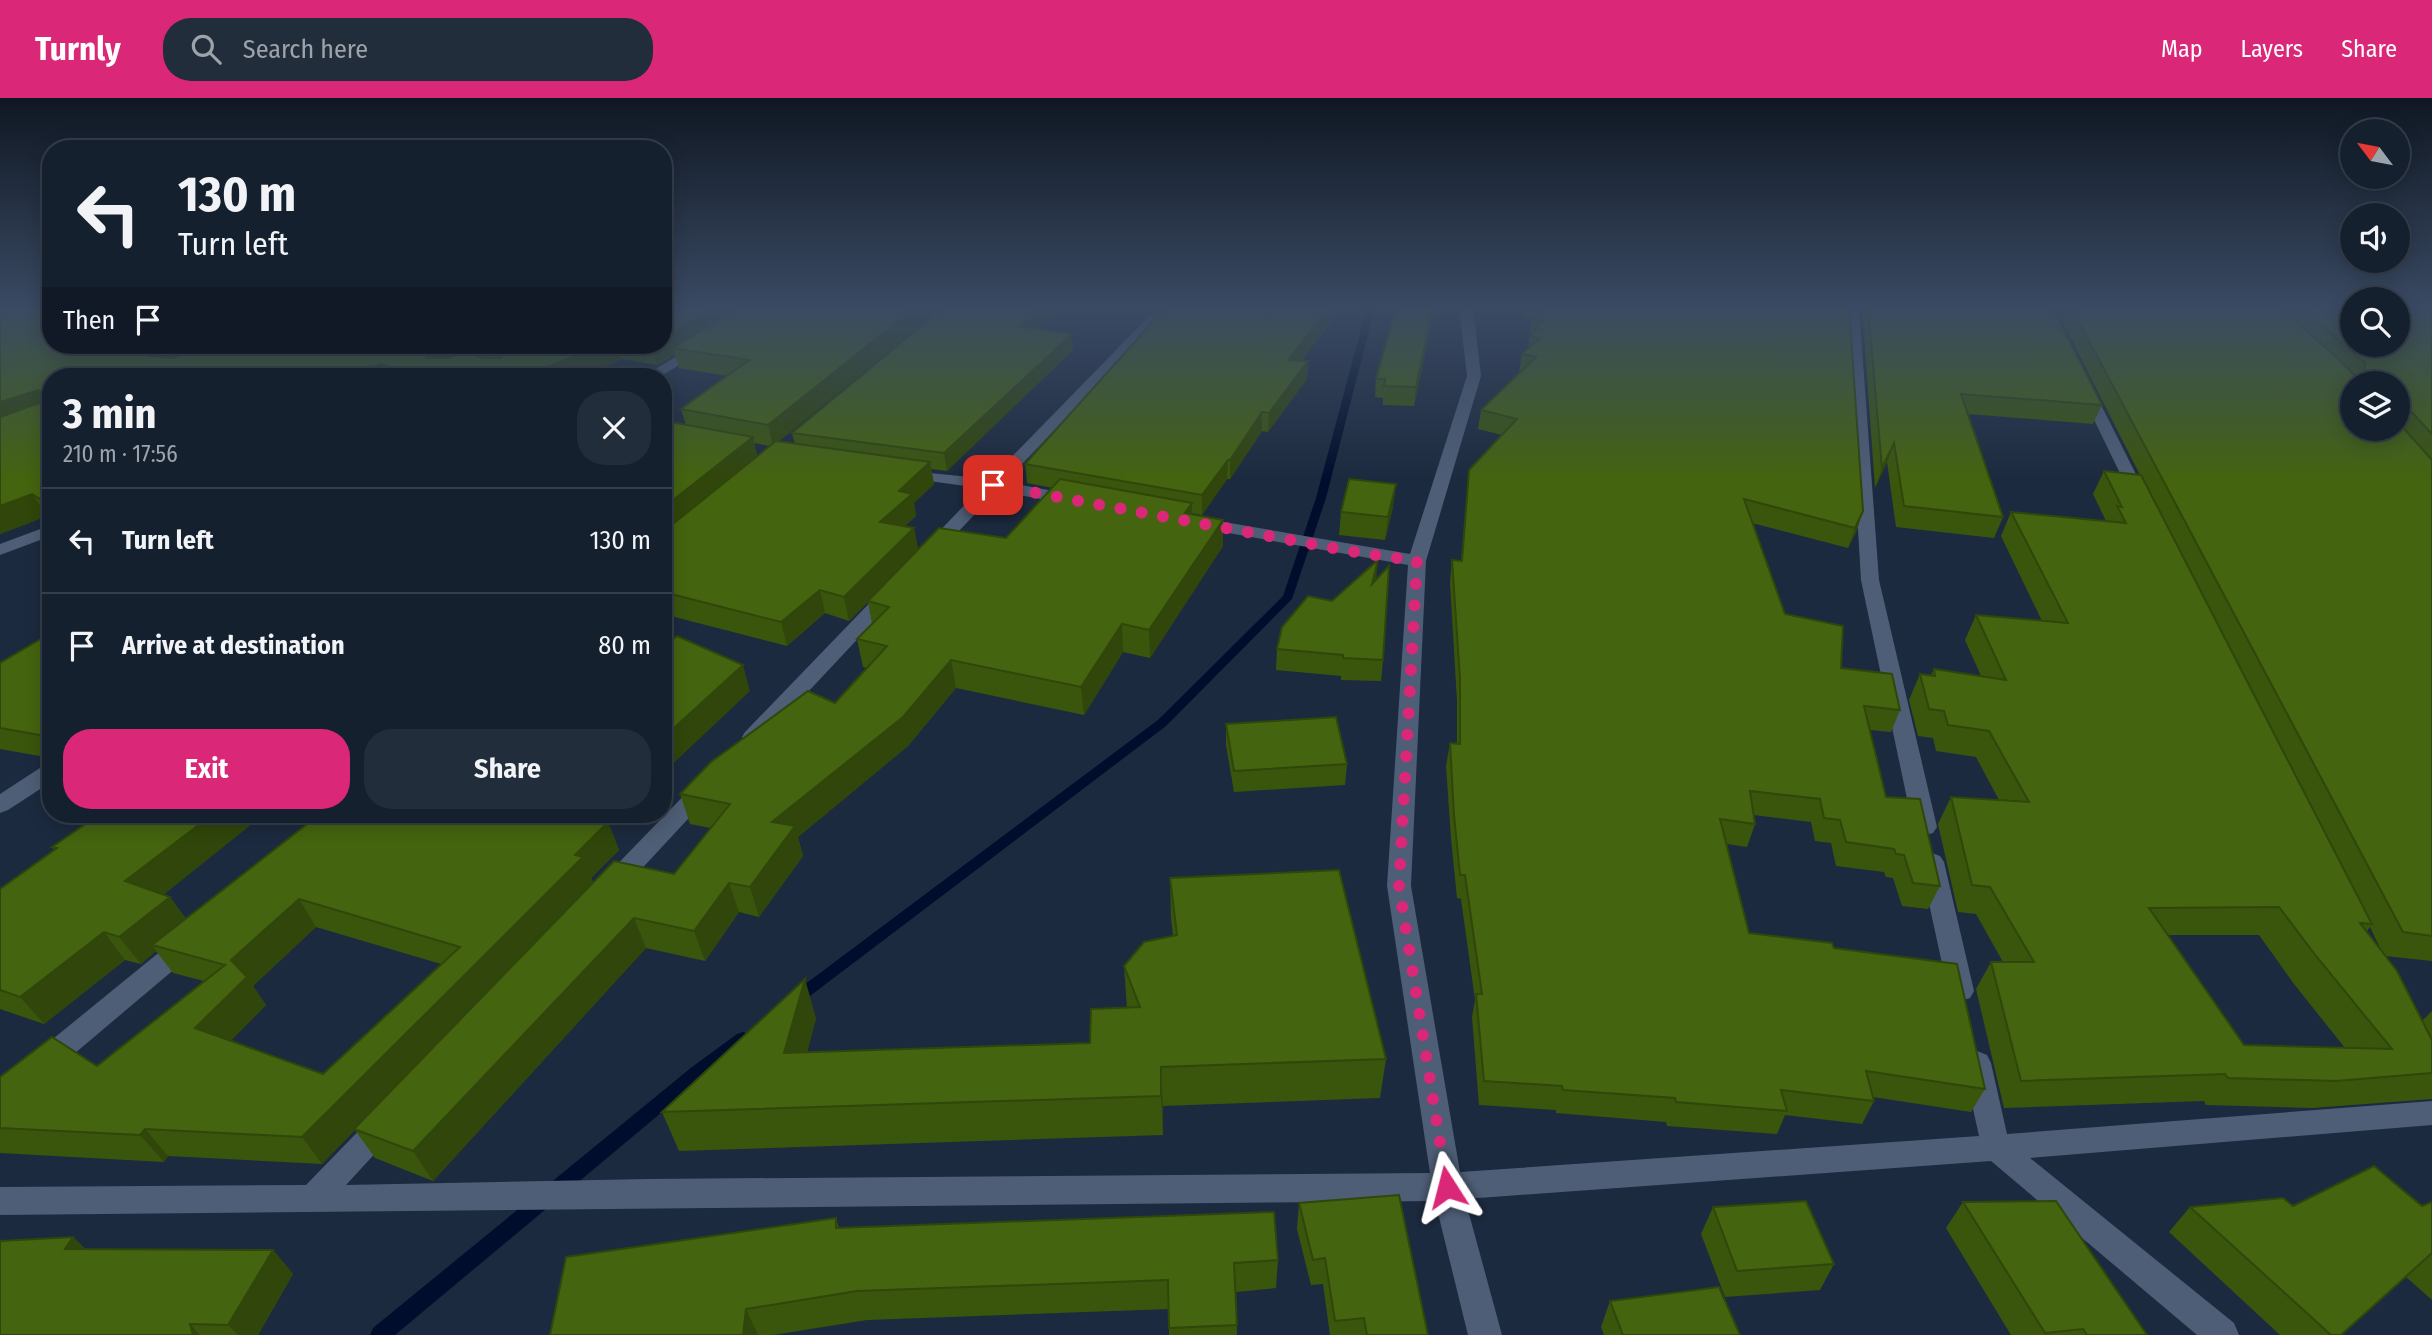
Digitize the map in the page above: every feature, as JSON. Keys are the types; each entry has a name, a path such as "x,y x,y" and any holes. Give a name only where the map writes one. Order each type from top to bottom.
{"street":[{"path":"734,757 1109,365"},
{"path":"1473,365 1474,376 1417,561 1399,886 1447,1187 1485,1335"},
{"path":"1856,365 1870,580 1966,1013"},
{"path":"2076,369 2149,517"},
{"path":"884,471 993,485 1087,502"},
{"path":"1180,520 1417,561"},
{"path":"0,550 42,534"},
{"path":"0,805 42,777"},
{"path":"672,822 715,777"},
{"path":"600,898 671,823"},
{"path":"0,1099 204,930"},
{"path":"1972,1040 1996,1148 2222,1335"},
{"path":"312,1200 398,1109"},
{"path":"0,1200 312,1200 648,1193 1447,1187 1996,1148 2432,1113"}],"building":[{"path":"0,365 379,365 370,368 42,368 42,500 32,494 0,506 0,417 39,403 41,392 38,390 0,402"},
{"path":"383,365 553,365 545,368 394,368"},
{"path":"742,365 844,365 768,425 681,409"},
{"path":"874,365 1039,365 944,453 792,433"},
{"path":"1114,365 1305,365 1269,413 1262,412 1230,460 1202,495 1025,464"},
{"path":"1380,365 1421,365 1416,387 1384,386 1385,379 1376,379"},
{"path":"1528,365 1853,365 1863,511 1855,528 1744,499 1785,614 1843,626 1841,668 1892,674 1900,710 1864,706 1886,797 1920,799 1940,886 1913,883 1904,855 1896,854 1894,849 1846,842 1840,820 1824,818 1820,799 1750,791 1755,824 1720,819 1749,933 1832,943 1834,948 1957,964 1985,1089 1866,1071 1874,1101 1781,1090 1787,1111 1676,1102 1675,1098 1563,1090 1562,1086 1484,1081 1476,994 1482,994 1465,875 1460,875 1454,815 1450,743 1460,744 1460,679 1452,560 1462,561 1469,470 1517,419 1481,410"},
{"path":"1873,365 2081,365 2102,405 1961,394 2003,517 1904,506 1894,443 1882,468"},
{"path":"2102,365 2344,365 2350,371 2340,371 2340,441 2410,441 2410,435 2432,460 2432,936 2403,932"},
{"path":"2365,365 2432,365 2432,434 2410,410 2410,371 2364,371"},
{"path":"672,422 753,437 672,501"},
{"path":"776,441 930,462 899,491 912,494 880,522 914,528 844,597 820,590 781,622 672,594 672,525"},
{"path":"2104,471 2141,475 2372,924 2360,923 2397,971 2432,1040 2432,1073 2336,1081 2228,1078 2225,1074 2021,1081 1991,962 2034,962 1990,887 1972,885 1951,797 2029,802 1989,731 1948,725 1944,711 1929,709 1920,674 1935,676 1934,669 2006,680 1976,615 2068,623 2011,512 2126,523 2117,506 2122,507","holes":["2279,907 2392,1049 2244,1045 2149,908"]},
{"path":"1060,479 1192,503 1185,513 1223,520 1149,630 1122,624 1081,687 951,660 903,717 772,822 795,826 750,887 729,883 694,931 634,918 413,1151 354,1129 614,861 674,874 730,804 680,794 711,762 808,691 835,703 887,646 857,639 889,607 868,601 939,528 1006,538"},
{"path":"1349,479 1396,484 1388,517 1341,512"},
{"path":"1378,560 1372,584 1389,566 1383,660 1343,658 1343,655 1277,649 1282,627 1308,596 1332,601"},
{"path":"677,636 743,665 672,730 672,640"},
{"path":"42,638 42,735 0,728 0,663"},
{"path":"1336,717 1347,764 1234,771 1226,724"},
{"path":"87,823 201,823 125,881 170,897 119,937 104,932 20,997 0,990 0,889 57,848 52,847"},
{"path":"308,823 607,823 575,855 583,857 302,1137 145,1129 140,1135 0,1128 0,1077 52,1037 97,1066 225,965 152,945","holes":["299,899 460,947 323,1074 195,1028 247,977 231,960"]},
{"path":"1339,870 1386,1059 1161,1067 1161,1096 662,1112 805,979 784,1053 1090,1043 1091,1009 1140,1007 1124,966 1144,942 1177,935 1170,878"},
{"path":"2374,1166 2422,1206 2432,1202 2432,1253 2341,1335 2331,1335 2190,1207 2283,1198 2293,1206"},
{"path":"1399,1195 1428,1335 1367,1335 1364,1318 1335,1321 1325,1258 1313,1260 1299,1203"},
{"path":"1806,1201 1834,1264 1737,1271 1713,1207"},
{"path":"2056,1201 2147,1335 2087,1335 2083,1329 2045,1333 1963,1202"},
{"path":"1274,1212 1278,1260 1234,1263 1237,1325 1169,1328 1168,1280 857,1291 746,1309 743,1335 550,1335 566,1257 836,1218 836,1228"},
{"path":"73,1237 65,1249 273,1250 228,1325 190,1324 193,1335 0,1335 0,1241"},
{"path":"1719,1287 1740,1335 1623,1335 1610,1301"}],"waterway":[{"path":"797,998 1162,723 1288,597 1321,498 1356,365"},
{"path":"380,1335 698,1072 743,1039"}],"route":[{"path":"993,485 1417,561 1399,886 1447,1187"}]}
